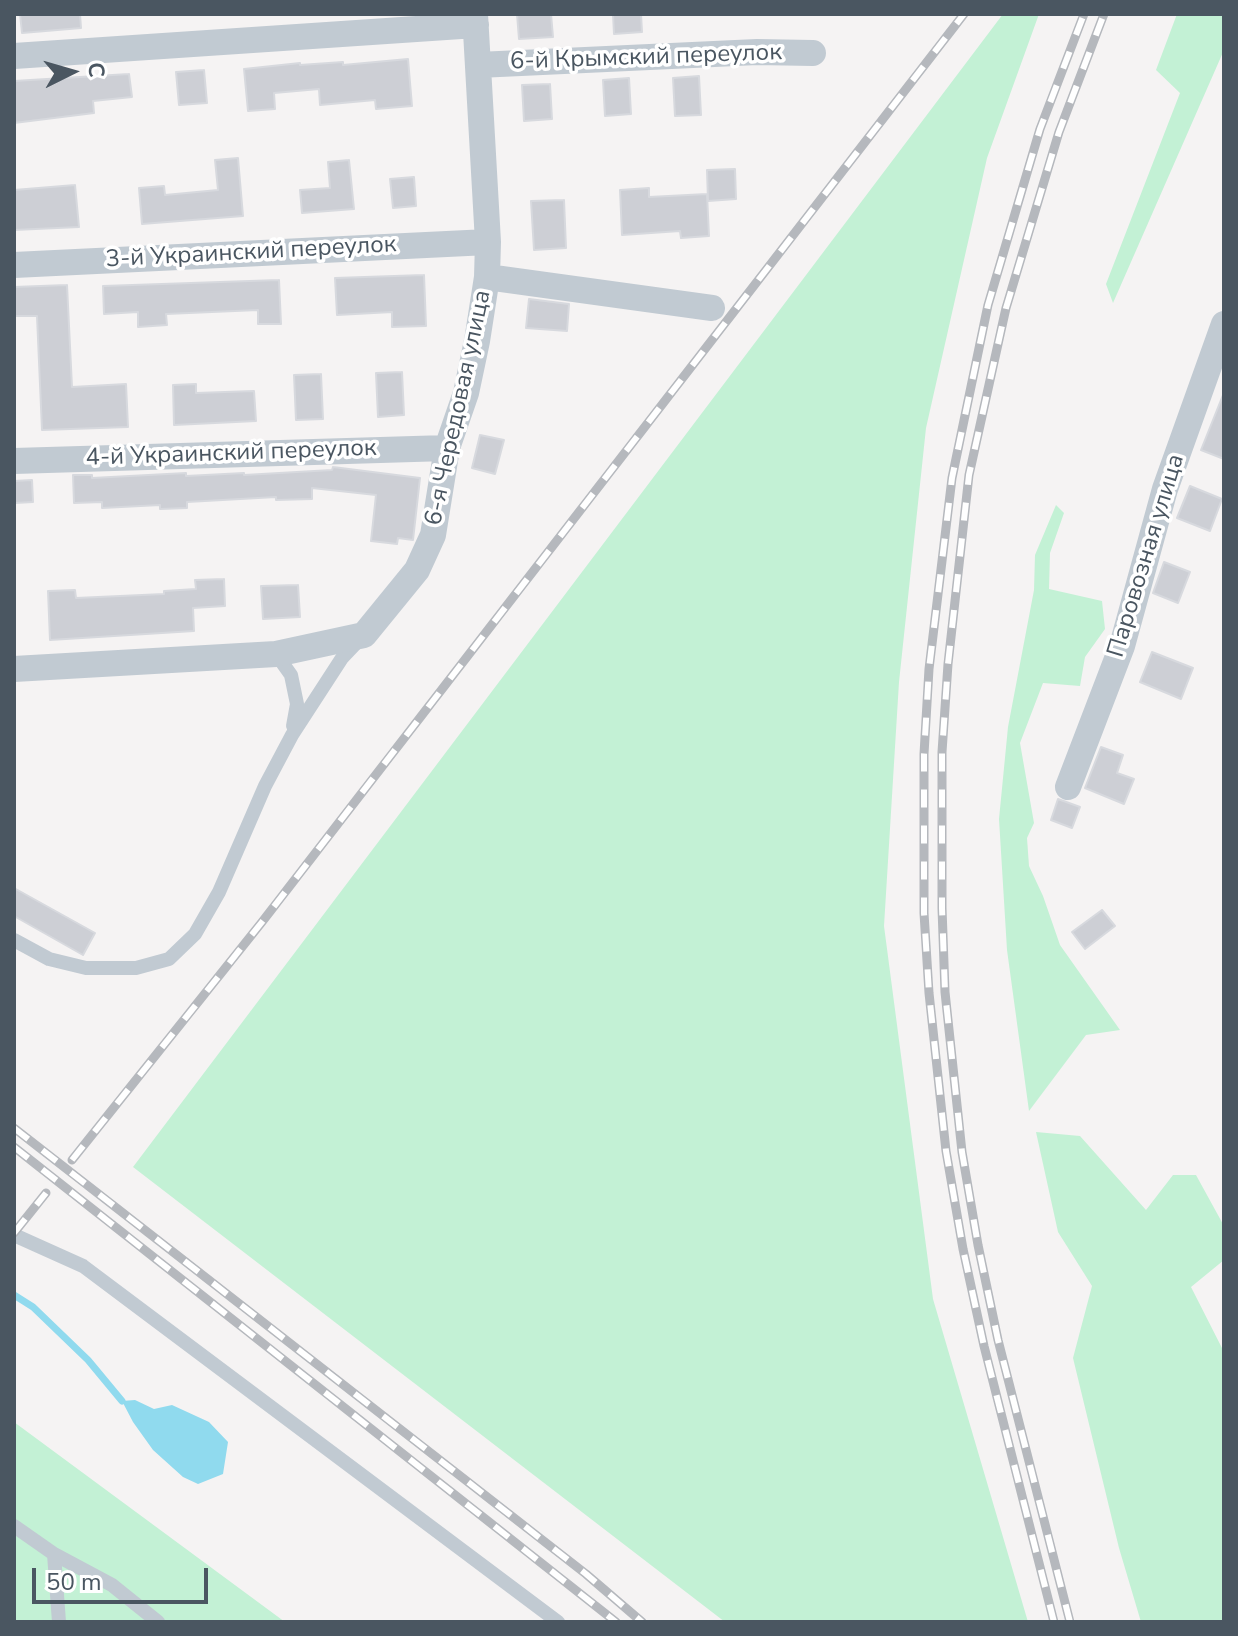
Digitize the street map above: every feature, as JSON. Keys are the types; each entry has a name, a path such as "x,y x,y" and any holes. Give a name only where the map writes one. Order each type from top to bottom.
{"street":[{"path":"14,56 475,19"},
{"name":"6-я Чередовая улица","path":"364,635 417,570 433,535 447,448 466,393 487,277 488,242 475,19"},
{"name":"6-й Крымский переулок","path":"478,65 757,52 813,53"},
{"name":"3-й Украинский переулок","path":"14,265 488,242"},
{"path":"487,277 712,308"},
{"name":"Паровозная улица","path":"1068,787 1122,646 1165,489 1224,324"},
{"name":"4-й Украинский переулок","path":"14,461 447,448"},
{"path":"14,669 276,654 364,635"}],"lane":[{"path":"14,940 49,959 86,968 136,968 169,959 195,934 219,892 265,786 292,735 342,658 364,635"},
{"path":"276,654 291,675 297,704 292,735"},
{"path":"14,1235 83,1266 558,1622"},
{"path":"14,1526 54,1554 112,1585 158,1622"},
{"path":"54,1554 59,1622"}],"green space":[{"path":"1003,14 1039,14 987,158 926,428 899,682 884,926 933,1299 1028,1622 725,1622 133,1167"},
{"path":"1177,14 1224,14 1224,50 1113,303 1106,284 1180,93 1156,70"},
{"path":"1056,505 1064,513 1050,553 1049,589 1102,601 1105,629 1085,657 1080,686 1043,683 1020,743 1034,823 1027,838 1029,866 1060,945 1120,1030 1086,1035 1029,1111 1007,950 999,819 1008,727 1034,590 1035,555"},
{"path":"1036,1132 1080,1136 1146,1210 1173,1175 1196,1175 1224,1226 1224,1260 1191,1287 1224,1352 1224,1622 1141,1622 1119,1548 1073,1358 1092,1286 1058,1232"},
{"path":"14,1422 285,1622 14,1622"}],"water":[{"path":"135,1400 154,1409 172,1405 209,1422 228,1442 223,1474 198,1484 183,1477 153,1450 133,1422 122,1401"}],"building":[{"path":"20,14 80,14 81,28 22,33"},
{"path":"517,14 551,14 553,37 519,39"},
{"path":"613,14 641,14 642,32 614,34"},
{"path":"408,59 412,106 376,109 375,100 320,105 319,89 274,93 275,109 248,111 244,69 300,63 343,62 343,65"},
{"path":"204,70 207,103 179,105 176,72"},
{"path":"129,74 132,97 93,101 94,113 14,123 14,81"},
{"path":"699,76 701,115 675,116 673,78"},
{"path":"629,78 631,114 605,116 603,80"},
{"path":"550,84 552,119 524,121 522,85"},
{"path":"238,158 243,216 142,224 139,188 164,186 165,195 218,190 215,160"},
{"path":"349,160 354,209 302,213 300,190 330,188 328,162"},
{"path":"735,169 736,199 708,201 707,170"},
{"path":"414,177 416,206 393,208 390,179"},
{"path":"75,185 79,227 14,230 14,190"},
{"path":"649,188 649,197 707,194 709,236 681,238 680,231 622,235 620,190"},
{"path":"564,200 566,248 534,250 531,201"},
{"path":"424,275 426,326 392,327 392,312 337,315 335,278"},
{"path":"279,280 281,324 258,324 258,310 166,314 167,325 138,327 138,312 104,314 103,286"},
{"path":"67,285 72,387 126,384 128,427 42,430 37,316 14,316 14,287"},
{"path":"529,299 569,304 567,331 526,328"},
{"path":"402,372 404,415 378,417 376,373"},
{"path":"321,374 323,419 296,420 294,375"},
{"path":"196,384 196,393 254,391 256,421 174,425 173,385"},
{"path":"1224,396 1224,459 1201,450"},
{"path":"480,435 504,440 495,474 472,468"},
{"path":"333,467 420,478 413,540 398,538 397,544 371,541 376,495 312,488 312,499 276,500 276,497 187,502 187,508 160,509 160,505 102,508 102,502 74,503 73,475 92,475 92,478 186,473 186,476 244,475 332,470"},
{"path":"32,480 33,502 15,503 14,481"},
{"path":"1190,486 1222,499 1210,531 1177,518"},
{"path":"1164,562 1190,572 1178,603 1153,593"},
{"path":"224,579 225,606 193,608 194,631 50,640 48,591 75,590 76,598 164,594 164,591 196,589 195,580"},
{"path":"298,585 300,617 263,619 261,586"},
{"path":"1152,652 1193,668 1181,699 1140,682"},
{"path":"1101,747 1123,755 1117,773 1134,779 1124,804 1085,788"},
{"path":"1058,799 1080,807 1072,828 1051,820"},
{"path":"14,888 95,933 83,955 14,916"},
{"path":"1102,910 1115,926 1085,949 1072,932"}],"waterway":[{"path":"14,1295 33,1307 88,1360 122,1401"}],"railway":[{"path":"72,1160 262,922 964,14"},
{"path":"1054,1622 984,1346 946,1151 924,913 924,754 929,669 952,478 988,305 1040,129 1084,14"},
{"path":"1070,1622 998,1340 962,1152 945,992 942,752 948,664 969,475 1006,308 1059,132 1104,14"},
{"path":"14,1128 586,1574 642,1622"},
{"path":"14,1147 616,1622"},
{"path":"14,1233 46,1193"}]}
